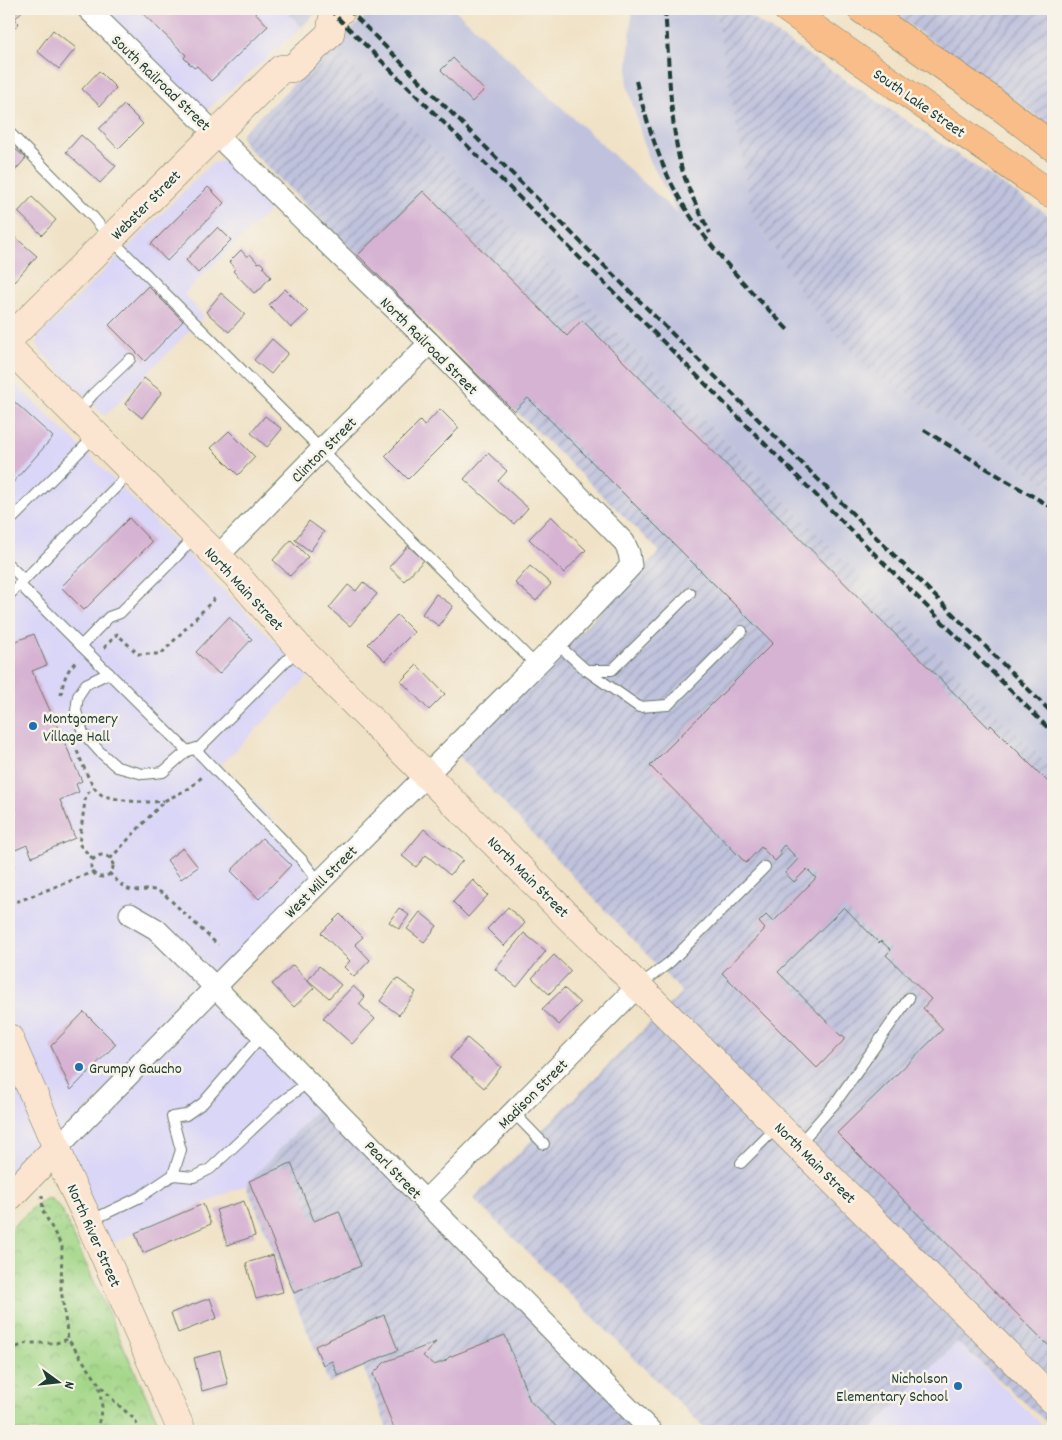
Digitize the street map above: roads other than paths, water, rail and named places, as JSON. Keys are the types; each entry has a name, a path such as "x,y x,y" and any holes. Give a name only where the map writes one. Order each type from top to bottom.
{"main road":[{"name":"South Lake Street","path":"787,9 1049,193 1053,193"},
{"path":"861,9 988,98 1053,147"}],"street":[{"name":"South Railroad Street","path":"88,9 216,134"},
{"name":"Webster Street","path":"9,339 281,69 282,54 300,36 321,16 338,13"},
{"name":"North Railroad Street","path":"216,134 430,343 624,542 629,553 631,566"},
{"name":"Clinton Street","path":"217,557 430,343"},
{"name":"North Main Street","path":"9,348 237,576 299,648 1053,1400"},
{"name":"West Mill Street","path":"9,1197 426,774 557,644 631,566"},
{"name":"Pearl Street","path":"130,914 156,929 215,987 651,1431"},
{"name":"Madison Street","path":"425,1201 639,985"},
{"name":"North River Street","path":"9,1038 66,1173 90,1221 182,1431"}],"lane":[{"path":"9,132 93,217 110,238 536,665"},
{"path":"75,414 130,359"},
{"path":"9,522 95,435"},
{"path":"9,595 132,472"},
{"path":"81,646 109,618 120,613 178,556 195,535"},
{"path":"9,565 22,582 81,646 191,750 213,768 303,861 319,882"},
{"path":"586,670 612,670 690,593"},
{"path":"557,644 586,670 640,707 668,706 742,631"},
{"path":"109,673 86,684 78,696 76,711 83,733 117,767 143,774 163,772 191,750 200,748 299,648"},
{"path":"639,985 670,962 765,867"},
{"path":"799,1145 836,1102 909,998"},
{"path":"174,1175 181,1150 172,1117 186,1115 203,1103 262,1035"},
{"path":"90,1221 140,1197 174,1175 194,1177 210,1169 279,1104 308,1082"},
{"path":"513,1112 544,1144"},
{"path":"741,1163 778,1125"}],"railway":[{"path":"329,9 1053,733"},
{"path":"348,9 1053,714"},
{"path":"665,9 671,102 679,158 688,187 710,233"},
{"path":"636,81 661,161 677,195 721,257 790,332"},
{"path":"924,430 1053,508"}],"place":[{"name":"Montgomery Village Hall","path":"33,726"},
{"name":"Grumpy Gaucho","path":"79,1067"},
{"name":"Nicholson Elementary School","path":"958,1386"}]}
